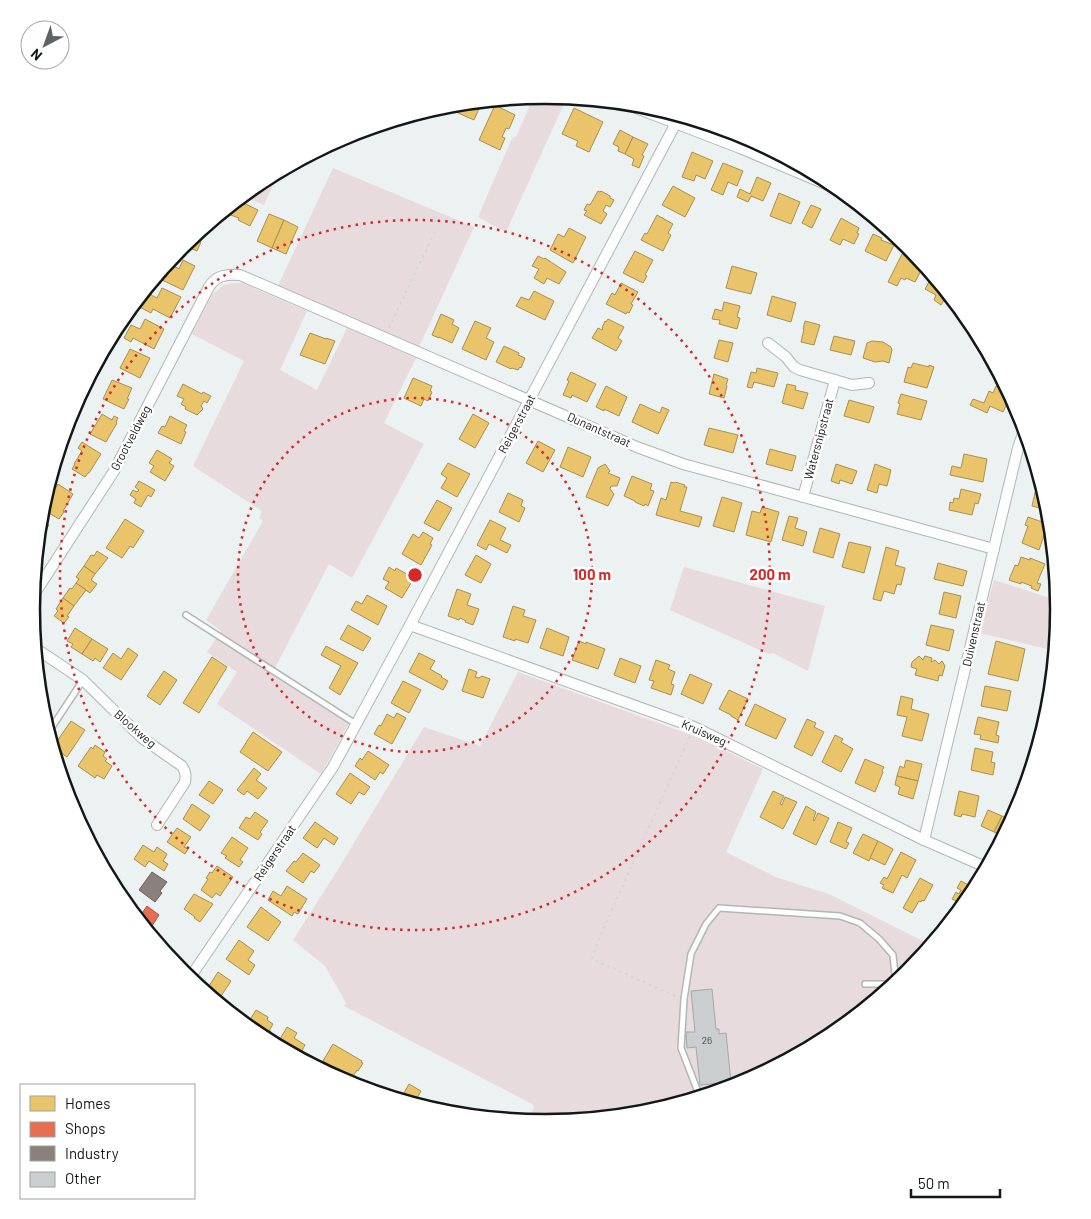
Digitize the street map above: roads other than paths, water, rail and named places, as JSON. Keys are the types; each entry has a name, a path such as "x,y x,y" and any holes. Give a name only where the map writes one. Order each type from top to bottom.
{"street":[{"path":"663,118 800,173"},
{"name":"Reigerstraat","path":"194,972 333,767 676,123"},
{"name":"Dunantstraat","path":"220,277 229,274 240,275 663,457 994,549"},
{"name":"Grootveldweg","path":"41,584 114,471 209,287 213,281 220,277"},
{"path":"768,343 786,357 794,368 852,384 869,383"},
{"name":"Watersnipstraat","path":"803,497 834,380"},
{"name":"Duivenstraat","path":"924,840 1021,439"},
{"name":"Kruisweg","path":"410,624 694,727 924,840 981,865"},
{"name":"Blookweg","path":"42,653 83,680 142,738 182,766 185,771 185,782 157,825"}],"lane":[{"path":"186,615 357,724"},
{"path":"54,725 83,680"},
{"path":"698,1091 682,1048 684,999 691,954 706,924 720,908 840,916 860,923 879,939 893,955 895,975"},
{"path":"865,984 885,984"}]}
